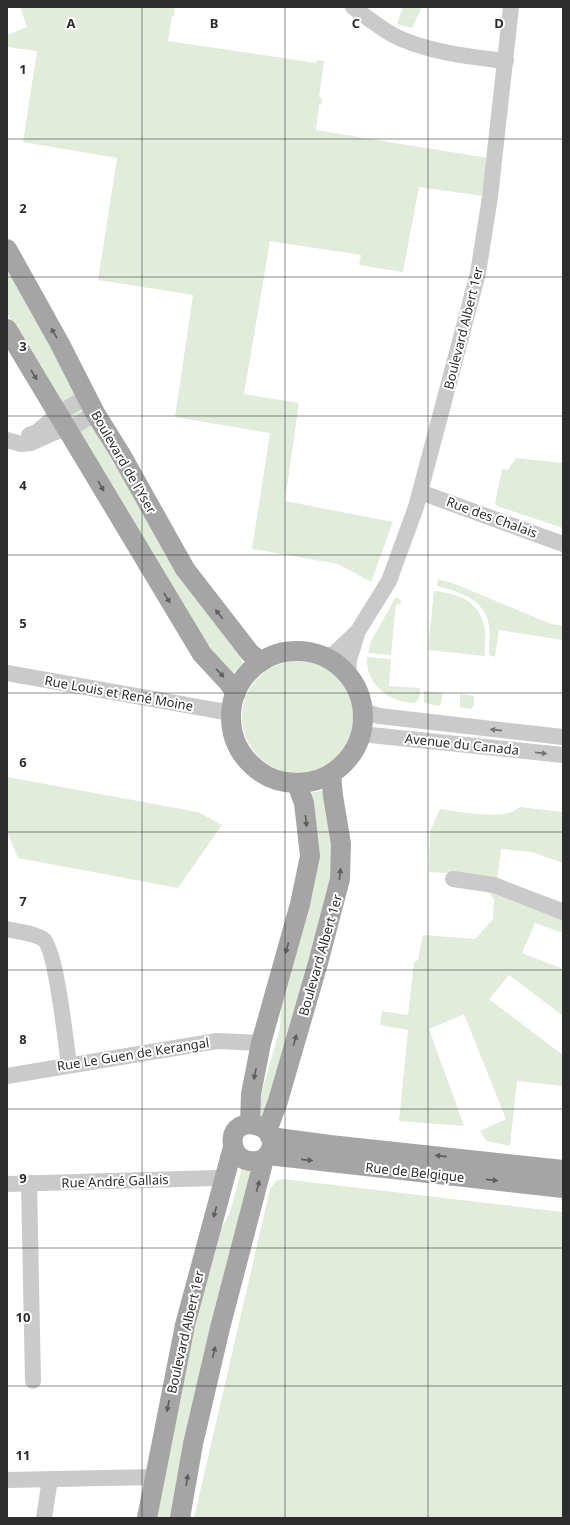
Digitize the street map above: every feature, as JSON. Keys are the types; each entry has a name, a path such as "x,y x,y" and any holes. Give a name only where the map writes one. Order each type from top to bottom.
{"main road":[{"name":"Boulevard de l'Yser","path":"7,249 32,297 60,344 91,405 120,453 185,569 250,653 261,662"},
{"path":"7,329 202,654 236,693"},
{"path":"298,651 326,658 348,675 358,692 363,710 361,734 350,757 331,774 315,781 297,784 268,777 253,767 245,758 234,736 231,712 236,693 242,681 251,670 261,662 279,654 298,651"},
{"name":"Boulevard Albert 1er","path":"180,1518 192,1444 264,1141 278,1101 338,890 341,868 341,844 331,774"},
{"name":"Boulevard Albert 1er","path":"264,1141 251,1094 261,1043 300,904 310,856 304,803 297,784"},
{"name":"Boulevard Albert 1er","path":"147,1518 185,1325 234,1147 236,1133 239,1129 264,1141"},
{"path":"234,1147 236,1153 245,1160 256,1161 264,1141"},
{"name":"Rue de Belgique","path":"264,1141 330,1145 563,1170"},
{"name":"Rue de Belgique","path":"264,1141 563,1188"}],"street":[{"path":"353,7 369,20 394,36 417,45 467,56 506,61"},
{"name":"Boulevard Albert 1er","path":"348,675 350,654 358,632 391,577 420,492 478,273 490,197 511,8"},
{"path":"7,440 22,444 31,442 60,430 63,423 62,411 91,405"},
{"path":"7,436 22,436 63,423"},
{"name":"Rue des Chalais","path":"420,492 563,544"},
{"name":"Boulevard Albert 1er","path":"326,658 336,652 358,632"},
{"name":"Rue Louis et René Moine","path":"7,673 231,712"},
{"name":"Avenue du Canada","path":"363,710 379,716 563,737"},
{"name":"Avenue du Canada","path":"361,734 563,755"},
{"path":"453,879 494,885 563,912"},
{"path":"7,930 34,935 44,939 49,948 55,971 69,1065"},
{"name":"Rue Le Guen de Kerangal","path":"7,1076 217,1041 261,1043"},
{"name":"Rue André Gallais","path":"7,1184 216,1178 224,1180"},
{"path":"29,1184 33,1381"},
{"path":"7,1480 154,1477"},
{"path":"44,1518 50,1479"}],"green space":[{"path":"20,7 171,7 175,9 174,16 172,16 168,41 316,63 317,60 324,61 319,97 322,98 321,105 319,105 316,130 494,159 490,197 419,187 403,272 359,265 361,255 270,241 244,394 299,403 285,501 393,522 371,582 338,564 252,549 270,433 175,417 193,295 98,280 117,158 23,142 37,51 7,47 7,35 27,27"},
{"path":"403,7 422,7 412,28 397,24"},
{"path":"7,259 236,645 243,663 232,674 207,651 7,313"},
{"path":"516,458 563,463 563,528 497,506 495,503 502,469 508,470"},
{"path":"438,579 455,584 551,624 563,626 563,640 499,630 495,657 489,655 490,638 488,621 485,613 468,597 453,590 437,586"},
{"path":"434,591 461,597 468,601 479,613 483,621 485,631 485,656 428,650"},
{"path":"396,597 401,600 400,604 396,604 391,655 368,653 371,641"},
{"path":"367,657 391,659 389,686 420,688 419,699 414,703 405,702 380,690 370,675 367,667"},
{"path":"298,661 309,662 319,666 329,671 337,678 344,686 349,696 353,706 353,728 349,738 344,748 337,756 329,763 319,768 309,772 298,773 287,772 277,768 267,763 259,756 252,748 247,738 243,728 242,717 243,706 247,696 252,686 259,678 267,671 277,666 287,662"},
{"path":"424,691 443,693 441,704 439,706 424,703"},
{"path":"460,694 474,696 474,705 471,709 460,707"},
{"path":"7,777 198,812 222,825 178,888 18,858 7,831"},
{"path":"324,790 335,859 266,1127 253,1123 280,1028 281,1004 312,886 307,794"},
{"path":"520,807 563,812 563,863 532,852 501,849 497,880 563,902 563,933 535,923 522,953 563,969 563,1016 509,975 489,999 563,1055 563,1086 517,1081 510,1146 486,1141 480,1131 506,1119 464,1014 429,1029 464,1126 399,1121 408,1030 380,1025 382,1011 408,1015 414,962 418,960 423,935 475,939 493,919 494,899 478,875 429,872 430,831 440,809 493,815 503,814"},
{"path":"256,1160 176,1518 155,1518 174,1410 214,1243 230,1212 243,1164"},
{"path":"283,1179 563,1212 563,1518 194,1518 270,1189 276,1181"}]}
